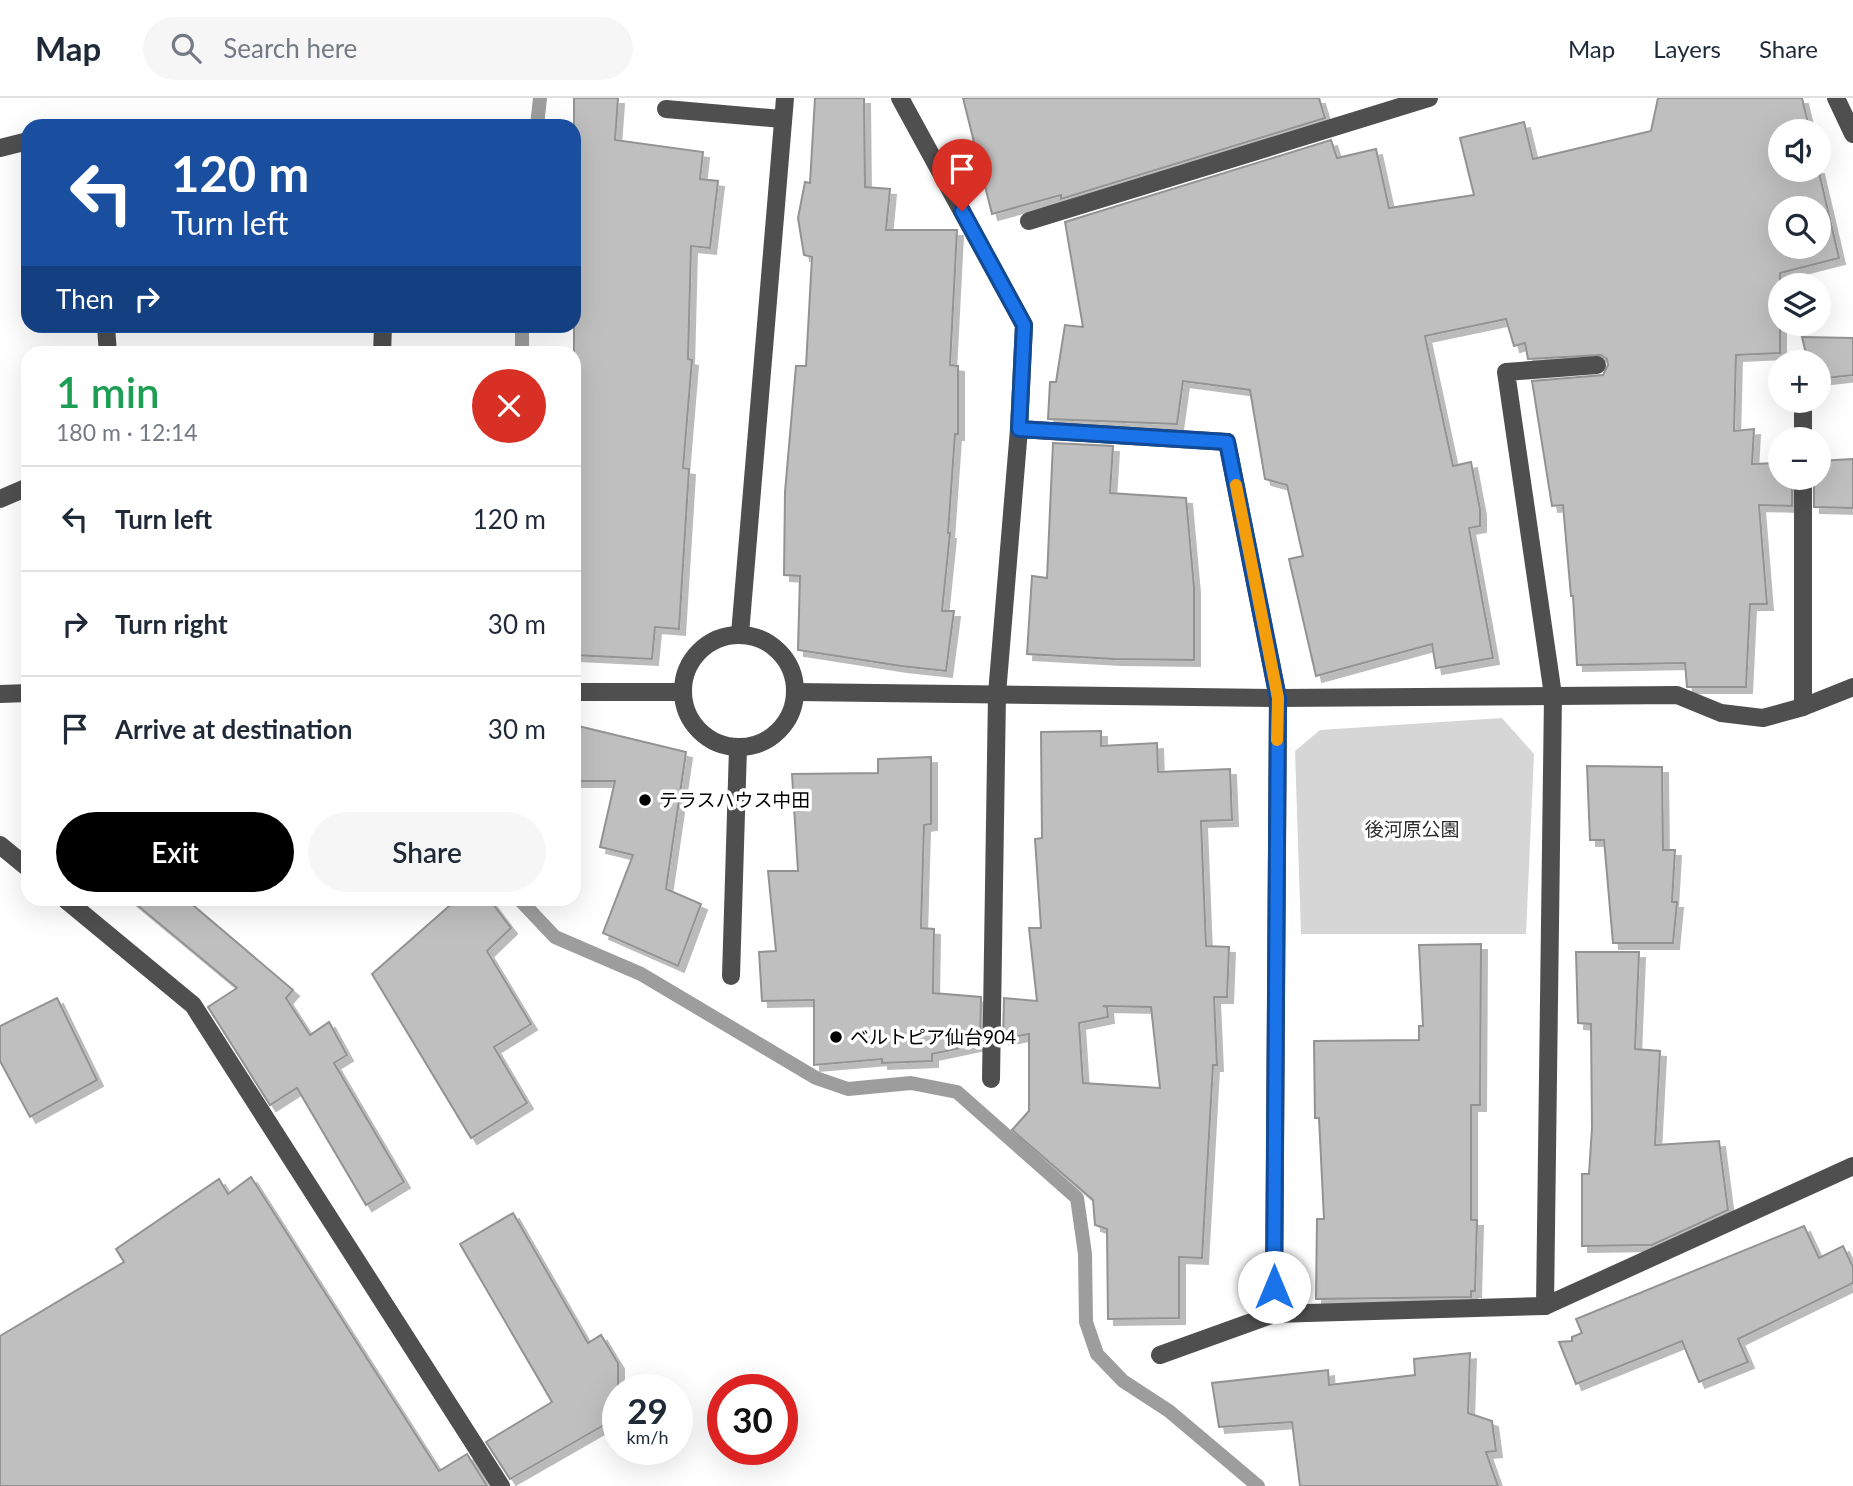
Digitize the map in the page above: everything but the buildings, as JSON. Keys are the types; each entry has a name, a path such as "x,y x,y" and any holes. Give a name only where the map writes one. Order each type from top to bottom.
{"street":[{"path":"740,634 785,98"},
{"path":"900,98 1024,325 1019,429 997,694 990,1079"},
{"path":"1029,221 1429,98"},
{"path":"1836,98 1853,134"},
{"path":"666,109 782,119"},
{"path":"0,148 21,143"},
{"path":"1545,1306 1553,695 1506,372 1597,365"},
{"path":"1019,429 1227,442 1278,698 1274,1314"},
{"path":"0,499 21,490"},
{"path":"1803,490 1803,707"},
{"path":"740,634 765,642 786,658 793,675 795,692 792,709 784,725 764,741 738,748 722,745 706,737 693,725 685,710 682,692 685,674 693,658 706,645 722,637 740,634"},
{"path":"795,692 1278,698 1677,695 1721,713 1763,718 1803,707 1853,687"},
{"path":"581,692 682,692"},
{"path":"0,694 21,694"},
{"path":"731,976 738,748"},
{"path":"0,845 21,862"},
{"path":"73,906 193,1005 501,1486"},
{"path":"1160,1355 1274,1314 1545,1306 1853,1166"}],"green space":[{"name":"後河原公園","path":"1502,718 1534,754 1526,934 1301,934 1295,751 1320,730"}],"waterway":[{"path":"538,119 540,98"},
{"path":"522,333 522,346"},
{"path":"526,906 555,937 641,974 816,1078 848,1089 911,1083 957,1092 1077,1198 1085,1254 1086,1322 1097,1354 1123,1381 1169,1411 1258,1486"}],"slow traffic":[{"path":"1236,485 1278,698 1277,740"}],"place":[{"name":"テラスハウス中田","path":"645,800"},
{"name":"ベルトピア仙台904","path":"836,1037"}],"route":[{"path":"962,211 1024,325 1019,429 1227,442 1278,698 1274,1287"}]}
